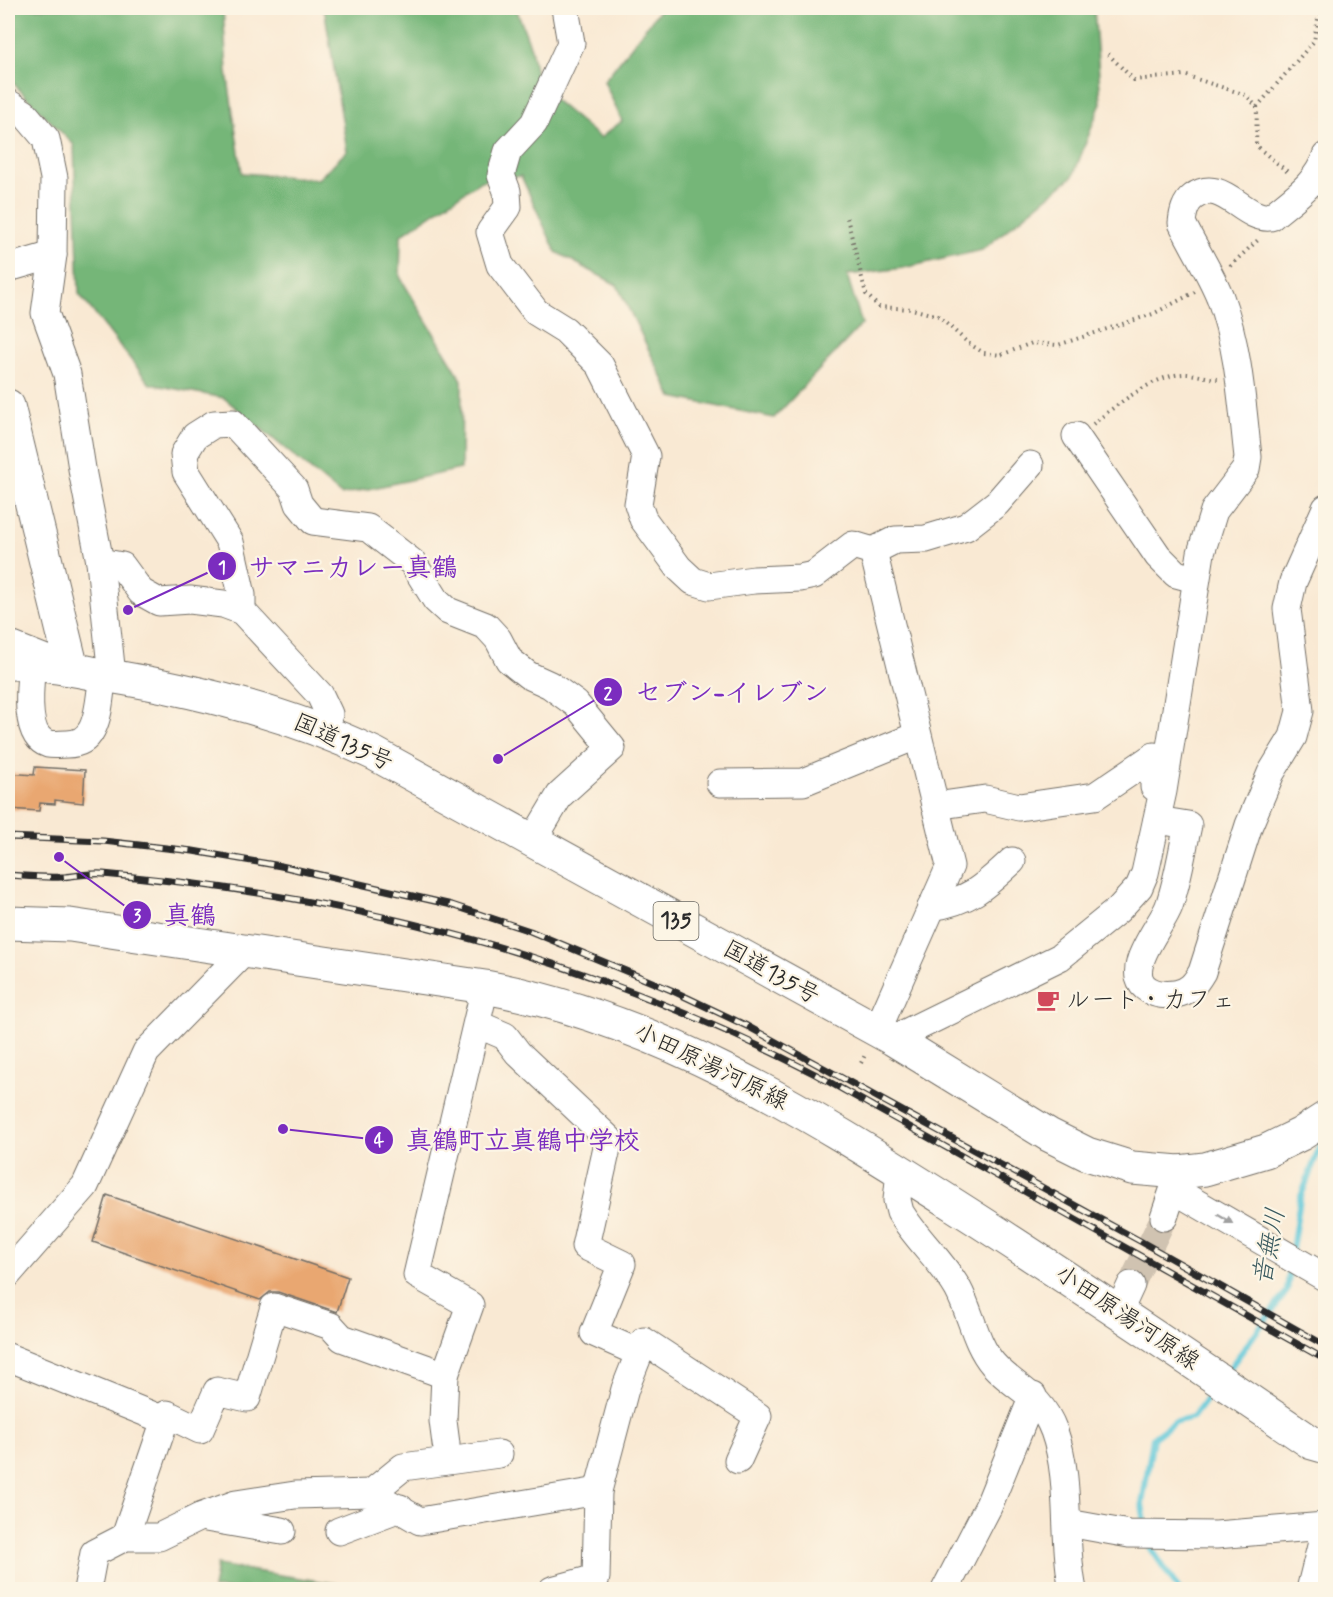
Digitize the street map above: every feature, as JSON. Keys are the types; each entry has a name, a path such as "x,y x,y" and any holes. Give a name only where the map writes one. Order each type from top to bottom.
{"main road":[{"path":"8,406 96,673"},
{"name":"国道135号","path":"16,657 184,689 270,712 322,730 375,754 885,1035 1034,1126 1088,1154 1177,1181 1244,1160 1301,1134 1326,1118"},
{"name":"小田原湯河原線","path":"8,923 69,925 485,987 537,997 605,1017 718,1065 825,1123 900,1171 1125,1298 1312,1443 1326,1447"}],"street":[{"path":"565,8 571,43 534,123 508,151 501,175 507,191 508,207 490,232 500,265 536,312 565,330 600,365 646,456 638,504 644,519 679,567 693,581 709,586 754,580 800,578 814,575 853,545 873,551 895,540 926,539 966,527 998,502 1030,465"},
{"path":"8,103 24,113 46,139 54,178 53,255 45,313 67,374 82,475 100,562 94,726 86,739 71,744 48,744 36,735 32,725 30,691 16,657"},
{"path":"885,1035 1060,957 1095,930 1139,887 1145,873 1163,791 1195,579 1214,511 1246,469 1248,457 1239,383 1220,298 1182,223 1189,200 1199,193 1220,193 1255,215 1271,217 1319,186 1326,156"},
{"path":"8,268 53,255"},
{"path":"242,611 242,595 230,542 186,472 184,454 195,436 214,424 233,423 294,489 299,504 313,521 368,528 413,563 436,600 448,611 486,626 498,639 509,660 528,675 550,685 576,704 612,748 560,795 532,842"},
{"path":"1076,436 1158,556 1176,574 1195,579"},
{"path":"1157,820 1188,825 1169,906 1140,960 1137,975 1144,987 1156,994 1168,995 1193,987 1202,972 1249,825 1271,773 1293,737 1300,711 1287,609 1293,582 1326,507"},
{"path":"873,551 916,736 950,866 931,907 885,1035"},
{"path":"100,562 122,566 141,592 159,602 190,600 223,604 242,611 320,695 329,714 322,730"},
{"path":"720,783 803,782 916,736"},
{"path":"935,806 985,799 1019,807 1095,796 1154,756 1153,786 1163,791"},
{"path":"931,907 957,903 980,891 1011,861"},
{"path":"8,1274 85,1186 146,1052 245,951"},
{"path":"446,1444 443,1420 446,1375 470,1305 417,1275 485,987"},
{"path":"477,1024 505,1036 518,1053 609,1139 585,1246 622,1264 594,1333 639,1353"},
{"path":"900,1171 897,1200 900,1212 959,1290 977,1336 993,1364 1033,1396 1053,1430 1061,1454 1068,1523 1069,1569 1073,1590"},
{"path":"1164,1217 1177,1181 1326,1278"},
{"path":"125,1537 167,1414 200,1430 217,1391 247,1398 274,1307 331,1326 342,1338 446,1375"},
{"path":"552,1590 596,1578 598,1491 625,1389 644,1341 758,1416 738,1461"},
{"path":"8,1357 164,1420"},
{"path":"945,1590 989,1505 1033,1396"},
{"path":"371,1493 403,1467 499,1454"},
{"path":"87,1590 94,1554 125,1537 159,1537 200,1517 236,1504 295,1495 371,1493 420,1521 598,1491"},
{"path":"339,1531 400,1508"},
{"path":"200,1517 282,1531"},
{"path":"1068,1523 1129,1534 1216,1535 1325,1526 1310,1590"}],"path":[{"path":"1319,186 1298,182 1256,146 1257,107 1314,41 1320,8"},
{"path":"1108,54 1134,80 1184,75 1246,95 1257,107"},
{"path":"847,218 866,294 879,307 912,309 938,316 968,343 984,353 1001,355 1032,343 1058,345 1153,314 1181,300"},
{"path":"1076,436 1115,404 1159,380 1183,374 1239,383"}],"green space":[{"path":"8,8 223,8 227,72 242,173 318,179 347,151 325,13 321,8 516,8 531,48 538,86 600,138 622,121 604,81 661,8 1094,8 1101,103 1073,176 982,250 903,268 847,275 862,324 774,418 672,397 617,285 556,252 521,176 481,181 401,235 400,277 462,380 461,469 341,495 224,398 150,384 79,294 74,145 8,78"},
{"path":"217,1565 351,1586 352,1589 213,1589"}],"building":[{"path":"35,767 85,770 83,803 55,800 55,804 40,803 39,811 8,809 8,773 34,775"},
{"path":"107,1195 348,1277 337,1312 278,1292 270,1292 260,1300 93,1242"}],"waterway":[{"name":"音無川","path":"1292,1250 1300,1199 1325,1133"},
{"name":"音無川","path":"1226,1373 1287,1291 1290,1266"},
{"path":"1146,1528 1142,1504 1153,1438 1174,1422 1193,1417 1214,1388"},
{"path":"1148,1541 1179,1590"}],"tunnel":[{"path":"1131,1285 1164,1217"}],"railway":[{"path":"8,837 103,841 193,851 281,866 452,905 530,931 671,990 747,1026 1140,1241 1326,1346"},
{"path":"8,875 55,877 103,874 197,884 289,898 379,916 469,938 557,965 644,996 730,1033 815,1074 1326,1360"}],"place":[{"name":"サマニカレー真鶴","path":"128,610"},
{"name":"セブン-イレブン","path":"498,759"},
{"name":"真鶴","path":"59,857"},
{"name":"ルート・カフェ","path":"1048,1000"},
{"name":"真鶴町立真鶴中学校","path":"283,1129"}]}
